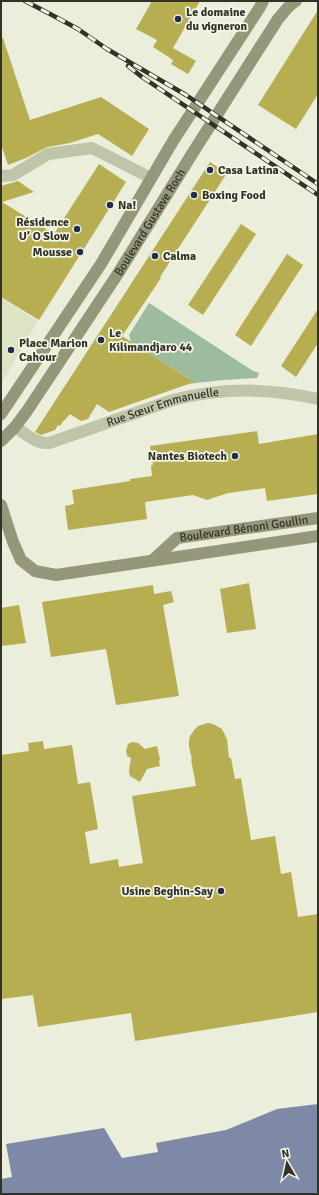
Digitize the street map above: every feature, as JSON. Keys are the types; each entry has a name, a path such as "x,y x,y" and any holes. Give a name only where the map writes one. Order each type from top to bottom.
{"street":[{"name":"Boulevard Gustave Roch","path":"1,414 71,310 100,264 172,141 263,1"},
{"name":"Boulevard Gustave Roch","path":"1,441 15,428 119,272 278,19 284,14 290,4 296,1"},
{"path":"1,176 13,175 48,154 92,148 151,178"},
{"path":"71,310 88,319"},
{"name":"Rue Sœur Emmanuelle","path":"15,428 44,444 173,400 194,395 245,390 273,391 318,399"},
{"name":"Boulevard Bénoni Goullin","path":"1,505 13,542 21,560 35,571 56,575 318,536"},
{"name":"Boulevard Bénoni Goullin","path":"154,560 177,538 318,518"}],"shaded area":[{"name":"Place Marion Cahour","path":"1,298 38,321 1,384"},
{"path":"149,303 253,371 259,373 257,378 187,384 188,378 131,342 129,335"}],"water":[{"path":"318,1104 318,1194 1,1194 1,1179 12,1177 6,1144 104,1128 122,1158 158,1152 156,1143 226,1130 277,1109"}],"building":[{"path":"152,1 200,1 173,48 196,61 188,74 171,64 173,60 153,47 157,40 136,29"},
{"path":"318,10 318,94 296,129 258,105"},
{"path":"1,38 3,38 30,120 101,97 149,129 132,156 98,134 70,143 47,147 8,165 1,144"},
{"path":"210,162 227,173 160,277 161,278 122,336 194,382 109,412 97,404 88,419 81,421 70,414 60,426 58,425 55,430 41,435 35,432"},
{"path":"99,164 126,182 39,320 1,297 1,186 18,181 34,192 2,202 54,234"},
{"path":"241,224 256,234 203,315 188,305"},
{"path":"287,254 303,265 251,346 235,335"},
{"path":"318,309 318,343 296,377 281,366"},
{"name":"Nantes Biotech","path":"257,431 259,444 318,434 318,494 267,501 265,488 228,493 207,500 193,495 145,502 147,519 68,530 65,506 74,504 72,490 152,476 151,465 153,465 150,446"},
{"path":"249,583 256,629 227,633 220,589"},
{"path":"153,585 154,594 171,591 174,602 163,605 179,696 116,705 106,649 51,657 42,602"},
{"path":"19,605 26,643 1,646 1,608"},
{"name":"Usine Beghin-Say","path":"208,723 222,729 227,739 229,758 231,758 235,779 241,778 251,840 275,836 281,874 291,872 298,917 318,914 318,1012 135,1041 131,1013 38,1027 33,995 1,999 1,755 29,751 28,743 43,741 44,749 72,745 78,784 90,782 98,829 85,832 90,864 118,859 119,867 143,863 132,796 196,786 189,741 190,736 198,726"},
{"path":"132,742 138,743 145,749 157,746 160,760 160,766 147,769 140,782 130,776 129,771 131,758 127,756 126,751 128,744"}],"railway":[{"path":"25,1 78,29 107,49 186,95 318,184"},
{"path":"128,66 142,77 318,195"}],"place":[{"name":"Le domaine du vigneron","path":"178,19"},
{"name":"Casa Latina","path":"210,170"},
{"name":"Boxing Food","path":"194,195"},
{"name":"Na!","path":"110,205"},
{"name":"Résidence U’ O Slow","path":"77,229"},
{"name":"Mousse","path":"80,252"},
{"name":"Calma","path":"155,256"},
{"name":"Le Kilimandjaro 44","path":"101,340"},
{"name":"Place Marion Cahour","path":"11,350"},
{"name":"Nantes Biotech","path":"235,456"},
{"name":"Usine Beghin-Say","path":"221,891"}]}
